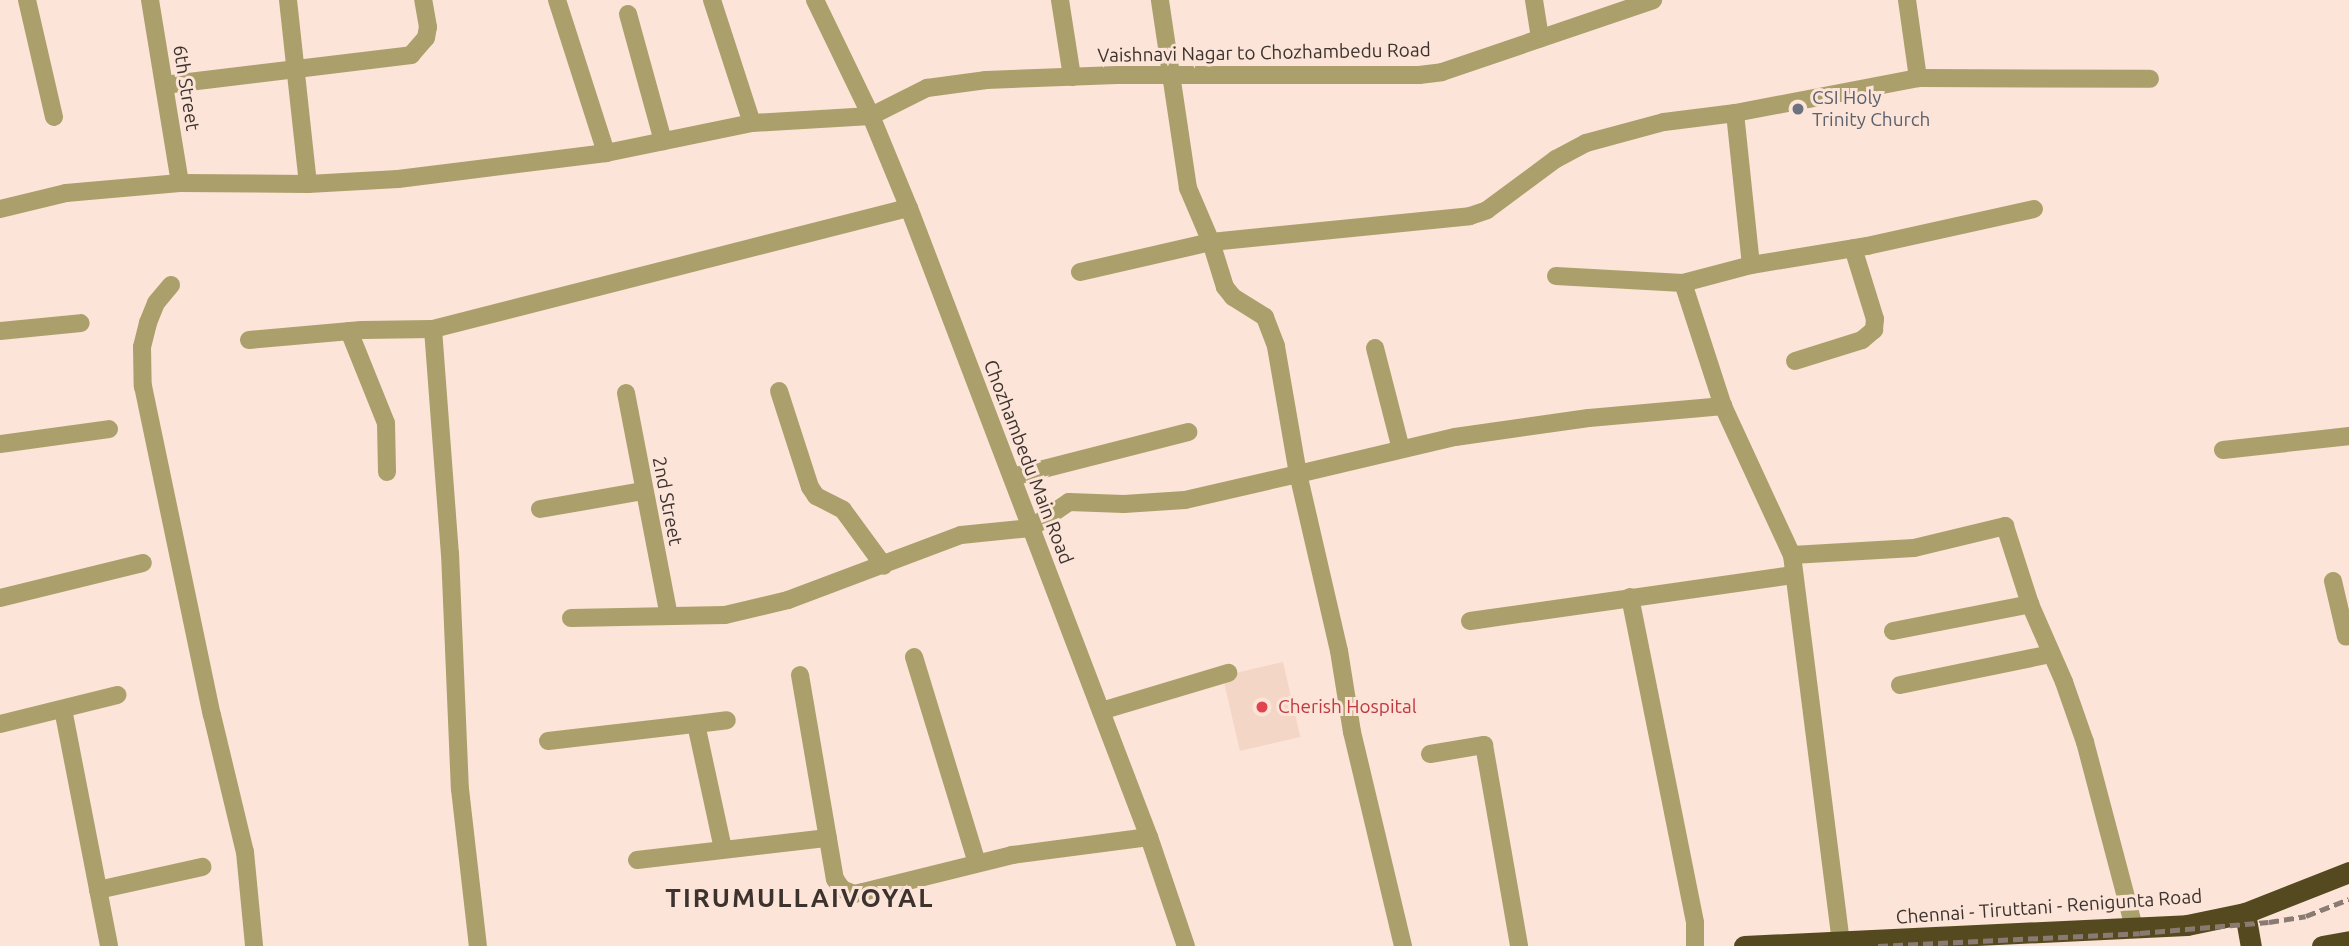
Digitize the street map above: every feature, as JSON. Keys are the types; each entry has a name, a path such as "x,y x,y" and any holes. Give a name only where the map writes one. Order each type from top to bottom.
{"highway":[{"name":"Chennai - Tiruttani - Renigunta Road","path":"1744,946 2187,925 2245,913 2349,872"},
{"path":"2242,946 2253,946 2245,913"},
{"path":"2322,946 2349,941"}],"street":[{"path":"27,0 54,117"},
{"name":"6th Street","path":"150,0 180,183"},
{"path":"288,0 308,184"},
{"path":"164,85 411,55 426,38 428,27 423,0"},
{"path":"557,0 606,153"},
{"path":"712,0 752,123"},
{"name":"Chozhambedu Main Road","path":"815,0 871,116 909,208 1149,838 1186,946"},
{"path":"1060,0 1072,77"},
{"path":"1160,0 1188,188 1211,242 1225,288 1233,297 1265,317 1276,346 1297,474 1339,651 1352,732 1402,946"},
{"path":"1534,0 1540,39"},
{"name":"Vaishnavi Nagar to Chozhambedu Road","path":"871,116 927,88 986,80 1419,75 1443,72 1653,0"},
{"path":"1907,0 1918,78"},
{"path":"628,14 663,141"},
{"path":"1080,272 1211,242 1470,216 1487,211 1556,159 1586,143 1664,121 1735,113 1918,78 2150,79"},
{"path":"1735,113 1751,265"},
{"path":"0,209 66,193 180,183 308,184 398,179 606,153 752,123 871,116"},
{"path":"249,340 349,331 433,329 909,208"},
{"path":"1556,276 1684,283 1751,265 1853,248 2034,209"},
{"path":"1795,361 1863,340 1874,330 1875,319 1853,248"},
{"path":"1684,283 1723,406 1792,555 1841,941"},
{"path":"171,285 156,303 148,323 142,348 143,386 209,701 244,852 254,946"},
{"path":"0,331 80,323"},
{"path":"433,329 450,553 460,789 478,946"},
{"path":"349,331 386,423 387,472"},
{"path":"1375,348 1402,449"},
{"path":"779,391 810,487 816,496 843,510 884,566"},
{"name":"2nd Street","path":"626,393 669,616"},
{"path":"572,618 725,615 788,600 961,535 1031,528 1069,502 1124,504 1185,500 1455,437 1589,418 1723,406"},
{"path":"0,444 109,429"},
{"path":"1012,477 1188,432"},
{"path":"2223,450 2349,436"},
{"path":"540,509 643,491"},
{"path":"1792,555 1914,548 2005,526 2029,604 2085,742 2134,928"},
{"path":"0,598 143,563"},
{"path":"1471,621 1794,575"},
{"path":"2333,580 2348,642"},
{"path":"1630,597 1695,923 1695,946"},
{"path":"1893,631 2029,604"},
{"path":"1900,685 2051,654"},
{"path":"914,657 977,863"},
{"path":"1101,711 1228,673"},
{"path":"800,676 835,879 842,889 853,894 1012,855 1149,838"},
{"path":"0,724 117,695"},
{"path":"62,709 109,946"},
{"path":"548,741 727,720"},
{"path":"696,724 723,849"},
{"path":"1430,754 1484,745 1519,946"},
{"path":"637,860 828,838"},
{"path":"98,890 202,867"}],"shaded area":[{"name":"Cherish Hospital","path":"1283,662 1300,737 1240,751 1223,676"}],"railway":[{"path":"1878,946 2140,933 2269,922 2306,916 2349,899"}],"place":[{"name":"CSI Holy Trinity Church","path":"1798,109"},
{"name":"Cherish Hospital","path":"1262,707"}],"district":[{"name":"TIRUMULLAIVOYAL","path":"800,898"}]}
